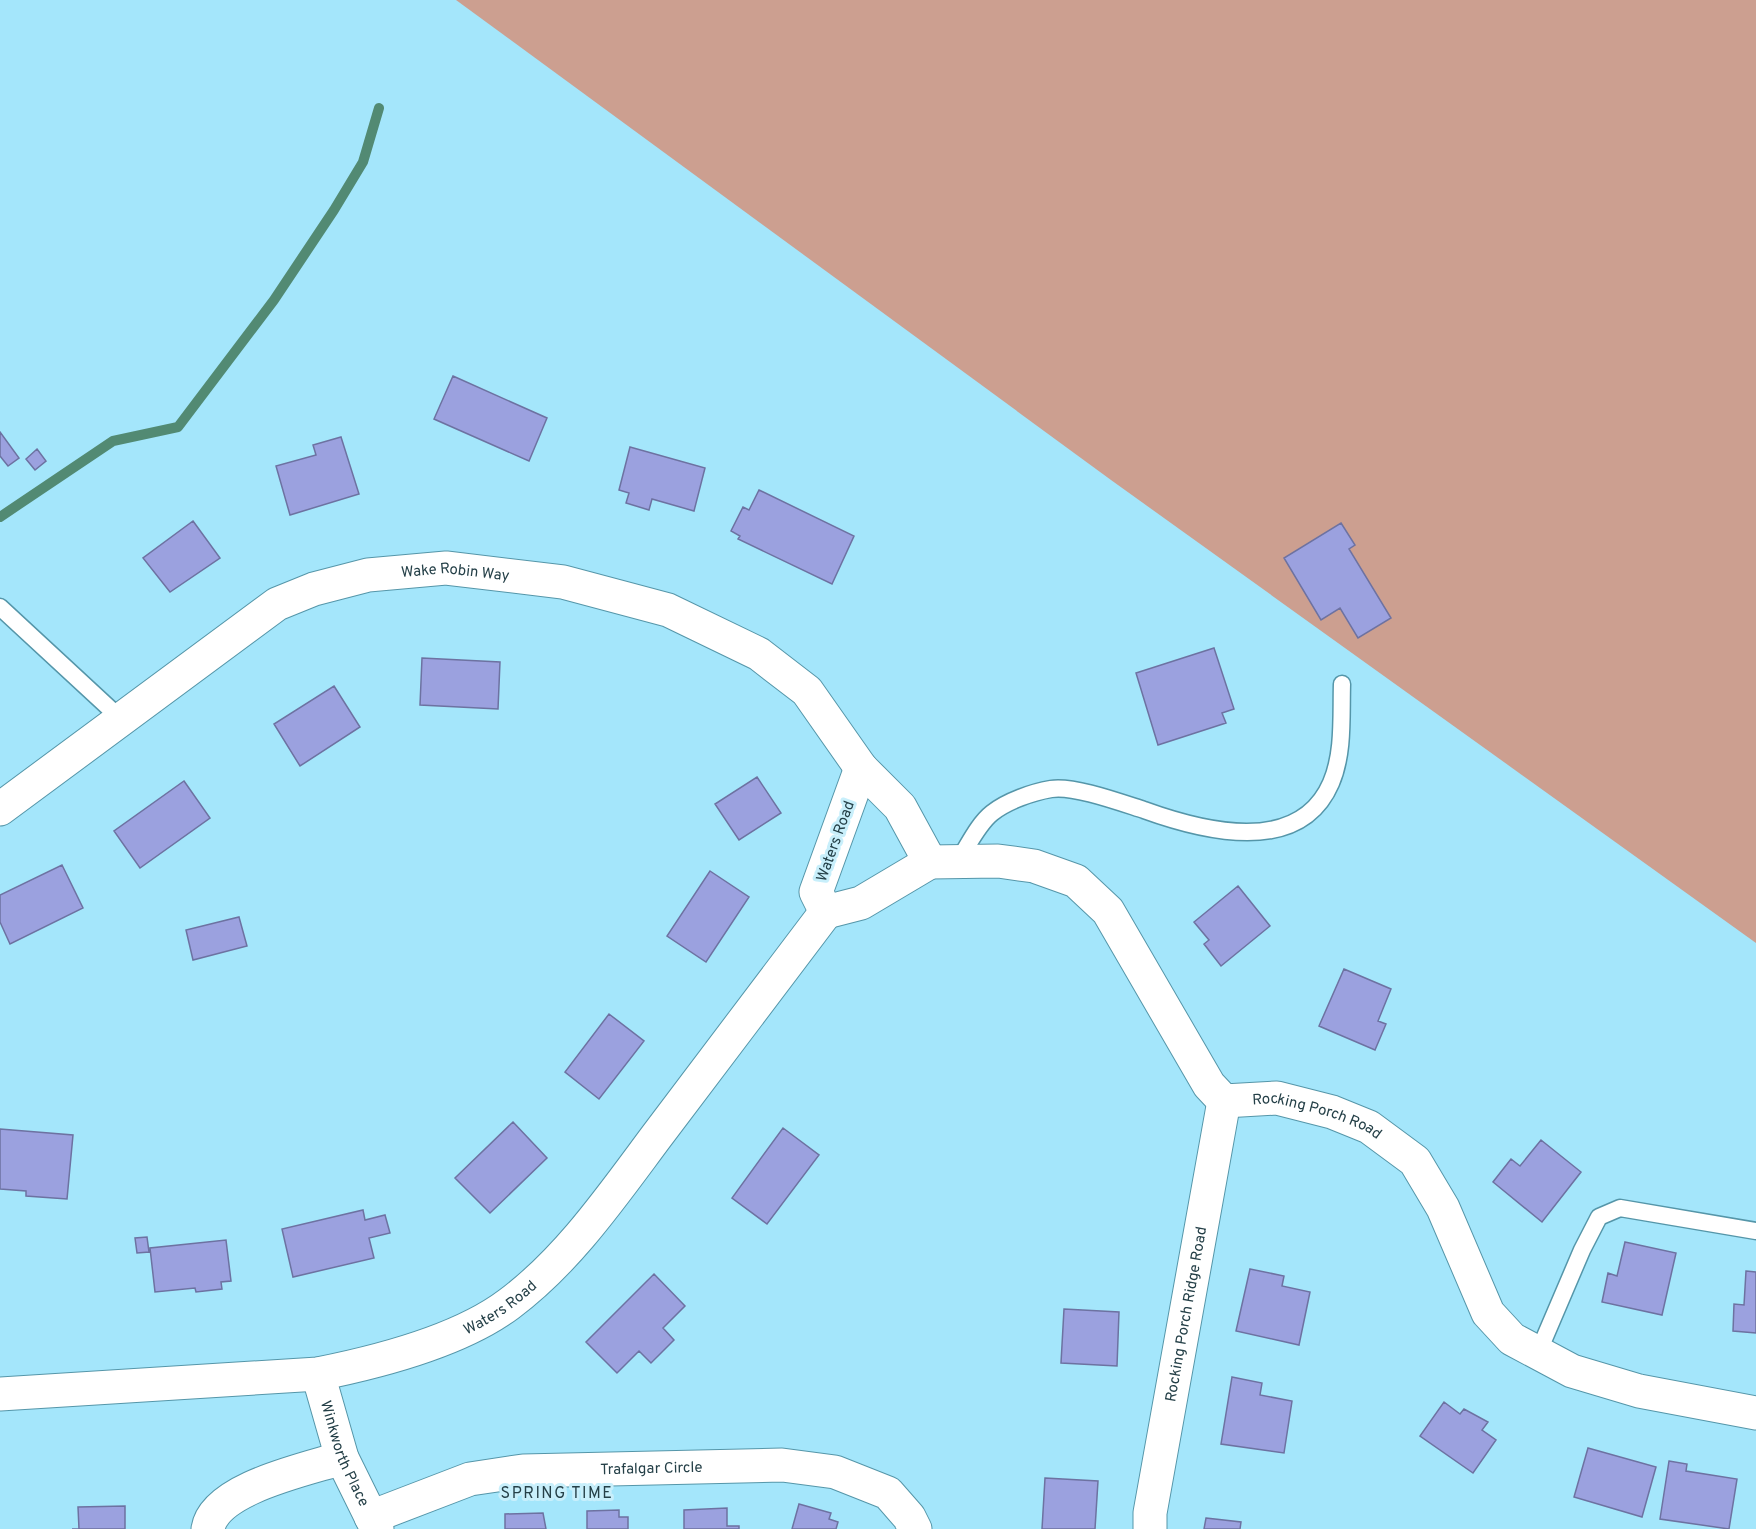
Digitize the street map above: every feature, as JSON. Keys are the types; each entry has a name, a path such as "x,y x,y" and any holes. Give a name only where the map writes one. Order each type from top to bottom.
{"street":[{"name":"Wake Robin Way","path":"0,809 276,604 314,589 368,575 446,568 563,582 668,610 759,654 807,691 861,768 900,807 944,862"},
{"name":"Waters Road","path":"0,1394 318,1374 370,1364 468,1328 508,1306 564,1254 626,1177 826,912 816,892 861,768"},
{"path":"826,912 861,903 944,862 998,861 1034,866 1076,881 1108,911 1209,1085 1224,1101"},
{"name":"Rocking Porch Road","path":"1224,1101 1277,1098 1332,1112 1369,1127 1415,1161 1443,1208 1488,1313 1512,1339 1572,1371 1639,1391 1756,1413"},
{"name":"Rocking Porch Ridge Road","path":"1150,1529 1150,1513 1224,1101"},
{"name":"Winkworth Place","path":"318,1374 342,1458 374,1523"},
{"path":"208,1529 208,1523 221,1506 247,1489 342,1458"},
{"name":"Trafalgar Circle","path":"374,1523 470,1479 523,1471 782,1465 835,1472 888,1492 909,1516 915,1529"}],"lane":[{"path":"0,607 121,719"},
{"path":"944,862 992,813 1023,798 1054,788 1099,796 1199,828 1224,831 1271,830 1301,819 1323,798 1332,782 1340,735 1342,684"},
{"path":"1538,1353 1582,1250 1599,1217 1620,1208 1756,1230"}],"shaded area":[{"path":"456,0 1756,0 1756,943 1111,480"}],"building":[{"path":"453,376 547,418 529,461 434,419"},
{"path":"0,432 19,458 8,466 0,456"},
{"path":"341,437 359,494 290,515 276,466 316,455 313,445"},
{"path":"630,447 705,468 694,511 652,499 649,510 626,503 629,493 619,490"},
{"path":"37,449 46,461 35,470 26,459"},
{"path":"759,490 854,536 832,584 738,539 740,536 731,531 743,507 749,510"},
{"path":"193,521 220,558 170,592 143,558"},
{"path":"1341,523 1355,545 1349,549 1391,618 1358,638 1340,608 1321,620 1284,558"},
{"path":"1214,648 1234,709 1222,713 1226,723 1158,745 1136,673"},
{"path":"422,658 500,662 498,709 420,705"},
{"path":"334,686 360,727 300,766 274,724"},
{"path":"757,777 781,813 739,840 715,804"},
{"path":"184,781 210,818 140,868 114,831"},
{"path":"62,865 83,908 10,944 0,922 0,895"},
{"path":"710,871 749,897 706,962 667,936"},
{"path":"1238,886 1270,926 1221,966 1204,944 1209,940 1194,922"},
{"path":"239,917 247,946 193,960 186,930"},
{"path":"1344,969 1391,989 1378,1021 1386,1024 1375,1050 1319,1026"},
{"path":"609,1014 644,1041 599,1099 565,1072"},
{"path":"513,1122 547,1158 490,1213 455,1178"},
{"path":"783,1128 819,1155 767,1224 732,1198"},
{"path":"0,1129 73,1135 67,1199 26,1196 26,1191 0,1189"},
{"path":"1541,1140 1581,1172 1542,1222 1493,1182 1511,1159 1520,1166"},
{"path":"363,1210 365,1220 385,1215 390,1233 369,1238 374,1258 293,1277 282,1229"},
{"path":"147,1237 149,1252 137,1253 135,1238"},
{"path":"226,1240 231,1281 221,1282 222,1289 196,1292 195,1288 155,1292 150,1248"},
{"path":"1625,1242 1676,1253 1662,1315 1602,1302 1608,1273 1617,1276"},
{"path":"1250,1269 1284,1276 1282,1286 1310,1292 1299,1345 1236,1331"},
{"path":"1746,1271 1756,1272 1756,1333 1733,1331 1734,1304 1744,1305"},
{"path":"654,1274 685,1306 663,1328 674,1340 651,1363 639,1351 617,1373 586,1342"},
{"path":"1064,1309 1119,1312 1117,1366 1061,1363"},
{"path":"1232,1377 1262,1383 1260,1395 1292,1401 1284,1453 1221,1444"},
{"path":"1444,1402 1460,1414 1464,1409 1488,1422 1482,1430 1496,1440 1473,1473 1420,1436"},
{"path":"1588,1448 1656,1467 1642,1517 1574,1497"},
{"path":"1669,1461 1687,1464 1686,1471 1737,1479 1729,1529 1660,1519"},
{"path":"1045,1478 1098,1481 1095,1529 1042,1529"},
{"path":"799,1504 831,1513 829,1519 838,1522 836,1529 792,1529"},
{"path":"125,1506 125,1529 79,1529 78,1507"},
{"path":"727,1508 727,1526 739,1526 739,1529 684,1529 684,1510"},
{"path":"619,1510 619,1517 628,1517 628,1529 587,1529 587,1511"},
{"path":"543,1513 546,1529 505,1529 505,1514"},
{"path":"1206,1518 1241,1522 1240,1529 1204,1529"}],"waterway":[{"path":"0,517 113,441 178,427 274,300 334,210 363,162 379,108"}],"district":[{"name":"SPRING TIME","path":"557,1492"}]}
